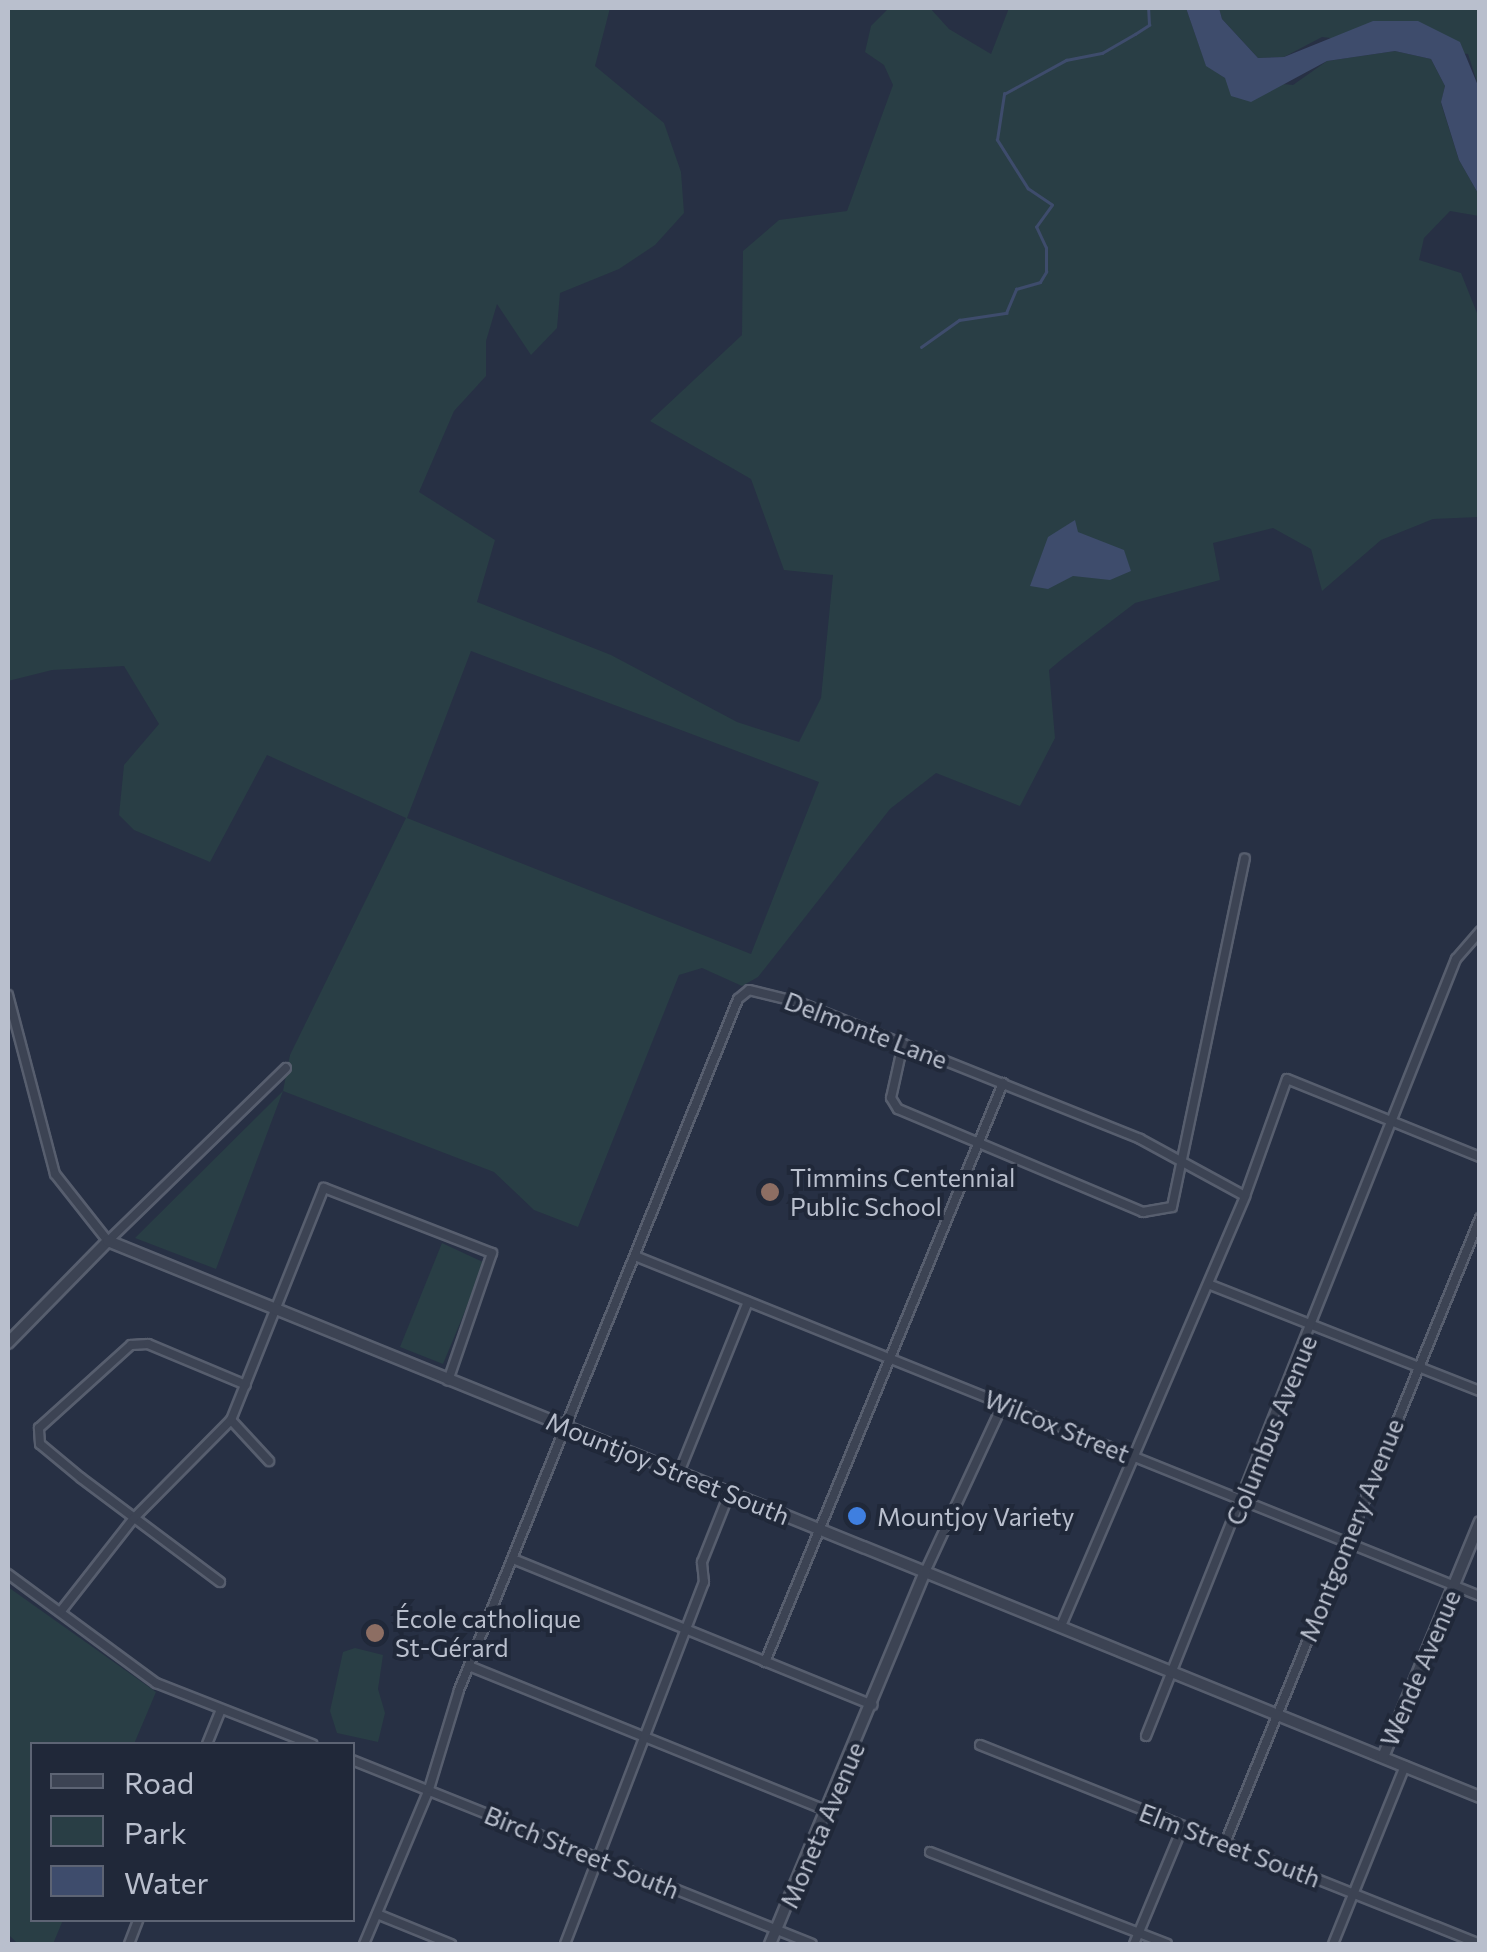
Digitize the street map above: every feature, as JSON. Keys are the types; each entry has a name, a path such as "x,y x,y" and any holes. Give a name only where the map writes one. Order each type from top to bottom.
{"street":[{"path":"904,1044 892,1098 898,1109 1143,1212 1172,1207 1186,1162 1245,860"},
{"name":"Columbus Avenue","path":"1146,1736 1313,1326 1456,958 1480,931"},
{"name":"Delmonte Lane","path":"634,1256 738,999 748,990 1003,1083 1186,1162 1245,1196"},
{"name":"Mountjoy Street South","path":"8,994 55,1174 108,1241 1480,1796"},
{"path":"8,1343 286,1068"},
{"path":"1061,1626 1245,1196 1287,1079 1480,1157"},
{"path":"765,1662 973,1143 1003,1083"},
{"path":"61,1611 134,1518 231,1420 324,1188 481,1246 494,1260 448,1380"},
{"name":"Montgomery Avenue","path":"1224,1843 1480,1218"},
{"path":"364,1944 429,1790 469,1666 634,1256"},
{"name":"Wilcox Street","path":"634,1256 1480,1596"},
{"path":"1208,1284 1480,1391"},
{"path":"678,1474 748,1302"},
{"path":"220,1582 40,1444 39,1428 132,1345 148,1344 246,1385"},
{"path":"925,1572 1003,1404"},
{"path":"231,1420 269,1461"},
{"path":"565,1944 704,1582 702,1562 729,1494"},
{"name":"Wende Avenue","path":"1383,1758 1480,1522"},
{"path":"513,1559 872,1705"},
{"name":"Moneta Avenue","path":"770,1944 925,1572"},
{"path":"8,1574 156,1683 307,1742"},
{"path":"469,1666 828,1811"},
{"path":"208,1742 221,1710"},
{"name":"Elm Street South","path":"980,1745 1480,1944"},
{"name":"Birch Street South","path":"355,1761 811,1944"},
{"path":"1333,1944 1405,1766"},
{"path":"1134,1944 1183,1826"},
{"path":"930,1852 1167,1944"},
{"path":"377,1914 451,1944"}],"green space":[{"path":"8,8 610,8 595,66 664,123 681,172 684,213 655,245 619,269 560,293 557,328 531,355 497,304 486,341 486,376 454,411 419,492 495,540 477,602 611,655 737,722 799,742 821,698 833,575 784,570 751,479 650,421 742,335 743,251 779,220 847,211 893,85 884,65 865,52 871,26 889,8 930,8 949,29 991,54 1009,8 1186,8 1206,65 1225,78 1293,85 1327,61 1395,51 1431,59 1445,86 1441,103 1459,160 1479,195 1479,216 1450,211 1424,238 1419,260 1461,273 1479,318 1479,517 1433,519 1381,540 1322,591 1311,549 1273,528 1213,543 1220,580 1135,603 1062,659 1049,670 1055,738 1020,806 936,773 890,809 758,977 742,986 702,968 679,975 578,1227 534,1210 494,1172 283,1091 290,1055 406,818 267,755 210,862 134,830 119,815 124,765 159,724 124,666 52,670 8,681","holes":["471,651 819,782 751,954 407,818"]},
{"path":"1219,8 1479,8 1479,88 1468,54 1322,37 1284,57 1258,58 1222,19"},
{"path":"283,1091 216,1269 135,1238"},
{"path":"442,1243 485,1263 443,1364 400,1347"},
{"path":"8,1587 156,1692 135,1742 30,1742 30,1922 62,1922 53,1944 18,1944 8,1934"},
{"path":"355,1648 383,1655 378,1689 385,1713 378,1742 337,1733 330,1711 343,1652"}],"water":[{"path":"1186,8 1219,8 1222,19 1258,58 1284,57 1373,21 1418,21 1460,42 1479,88 1479,195 1459,160 1441,102 1445,86 1431,59 1395,51 1327,61 1251,102 1231,96 1225,78 1206,66"},
{"path":"1075,520 1078,532 1124,550 1131,571 1110,580 1073,576 1048,589 1030,586 1048,537"}],"waterway":[{"path":"921,347 959,320 1006,313 1016,289 1040,282 1046,272 1046,248 1036,227 1052,205 1028,189 997,140 1004,94 1066,60 1102,53 1135,34 1149,25 1148,8"}],"place":[{"name":"Timmins Centennial Public School","path":"770,1192"},
{"name":"Mountjoy Variety","path":"857,1516"},
{"name":"École catholique St-Gérard","path":"375,1633"}]}
